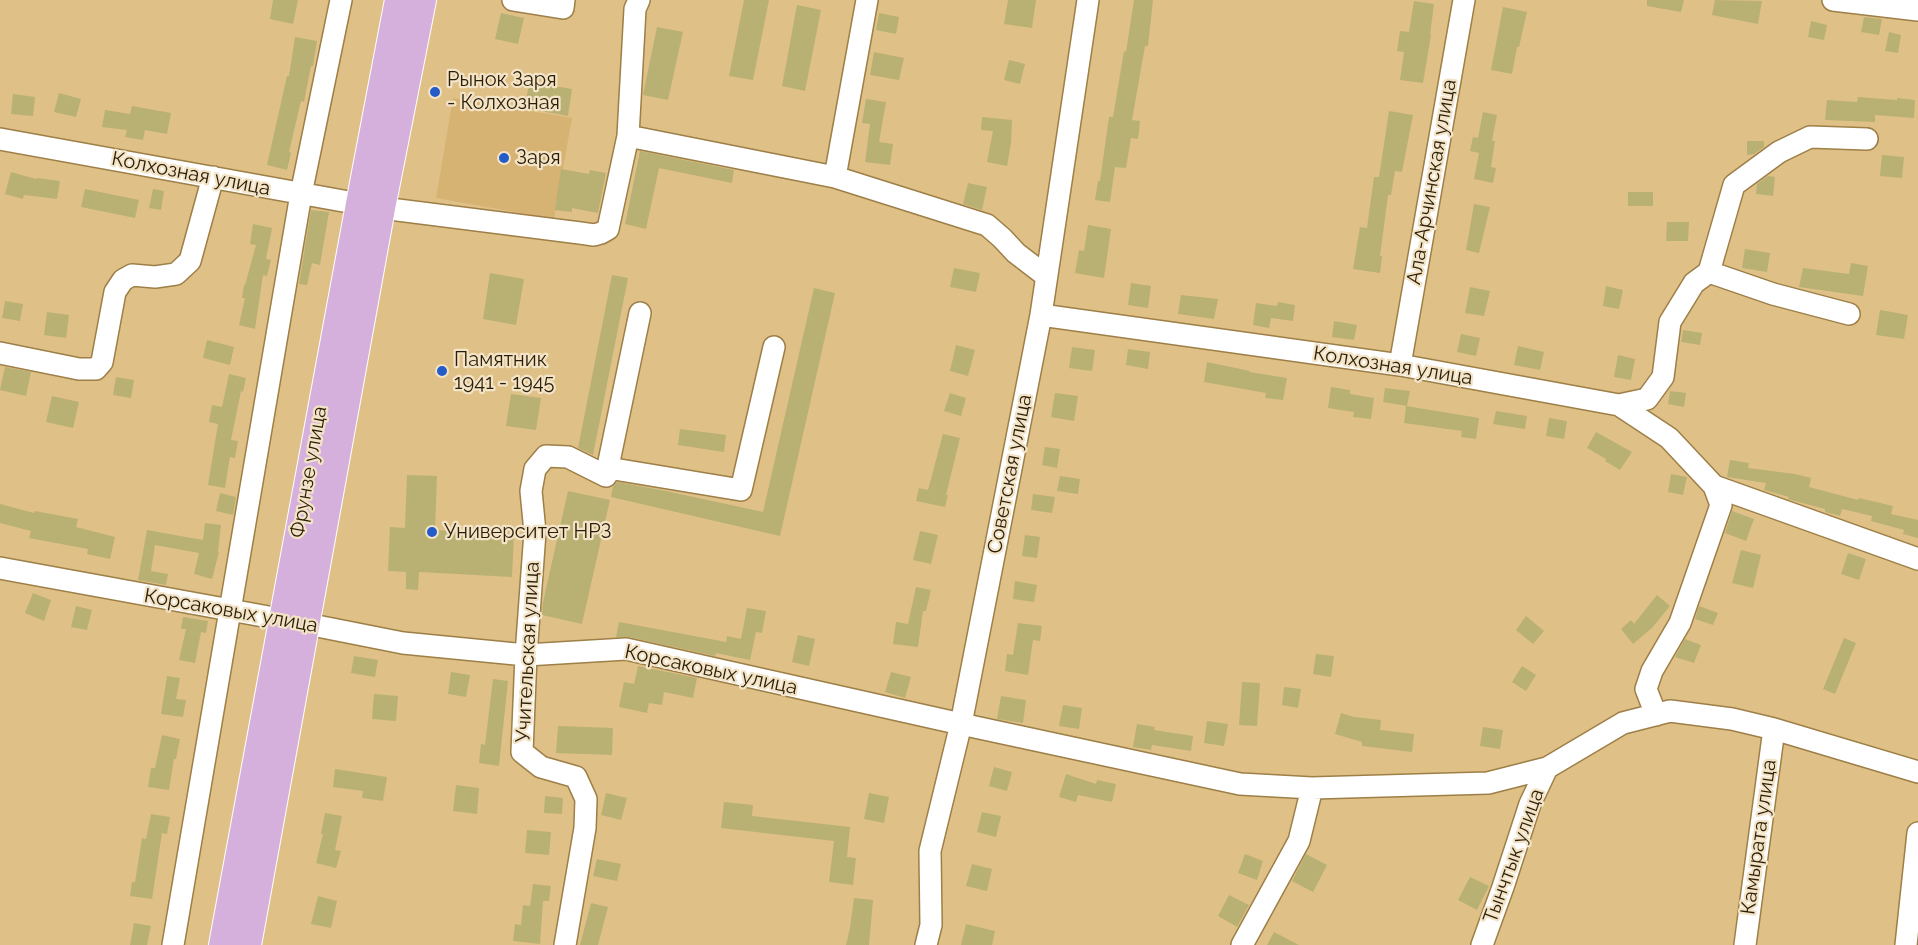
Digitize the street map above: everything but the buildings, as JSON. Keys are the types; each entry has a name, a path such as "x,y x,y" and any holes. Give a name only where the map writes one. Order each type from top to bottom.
{"main road":[{"name":"Фрунзе улица","path":"248,945 295,622 370,206 398,0"},
{"name":"Фрунзе улица","path":"370,206 423,0"},
{"name":"Фрунзе улица","path":"222,945 295,622"}],"street":[{"path":"173,945 301,194 340,0"},
{"path":"513,0 562,8 564,0"},
{"path":"370,206 587,234 601,233 608,229 628,136 635,9 639,0"},
{"path":"835,177 867,0"},
{"name":"Советская улица","path":"926,945 931,925 930,850 961,724 1041,315 1088,0"},
{"name":"Ала-Арчинская улица","path":"1400,365 1464,0"},
{"path":"1833,0 1918,10"},
{"path":"628,136 835,177 987,225 1016,253 1046,276"},
{"path":"1619,405 1647,399 1663,377 1670,322 1694,283 1709,272 1734,185 1779,152 1810,137 1867,139"},
{"name":"Колхозная улица","path":"0,139 370,206"},
{"path":"0,353 79,369 96,369 102,362 115,292 123,280 132,275 155,277 176,274 190,261 213,177"},
{"path":"1709,272 1773,294 1849,314"},
{"path":"640,313 608,468 741,490 774,346"},
{"name":"Колхозная улица","path":"1041,315 1400,365 1619,405 1669,438 1714,486"},
{"name":"Учительская улица","path":"566,945 585,828 586,799 576,777 541,766 522,752 535,532 531,491 535,469 546,456 568,457 606,476 608,468"},
{"path":"1714,486 1918,560"},
{"path":"1656,715 1646,688 1652,671 1680,623 1709,543 1721,505 1714,486"},
{"name":"Корсаковых улица","path":"0,568 403,644 526,655 626,650 1240,784 1312,788 1488,783 1547,768 1623,723 1670,711 1732,719 1774,729 1918,772"},
{"name":"Камырата улица","path":"1745,945 1774,729"},
{"name":"Тынчтык улица","path":"1482,945 1530,804 1547,768"},
{"path":"1242,945 1299,841 1312,788"},
{"path":"1906,945 1918,833"}],"shaded area":[{"name":"Заря","path":"453,98 572,118 554,219 436,198"}],"place":[{"name":"Рынок Заря - Колхозная","path":"435,92"},
{"name":"Заря","path":"504,158"},
{"name":"Памятник 1941 - 1945","path":"442,371"},
{"name":"Университет НРЗ","path":"432,532"}]}
